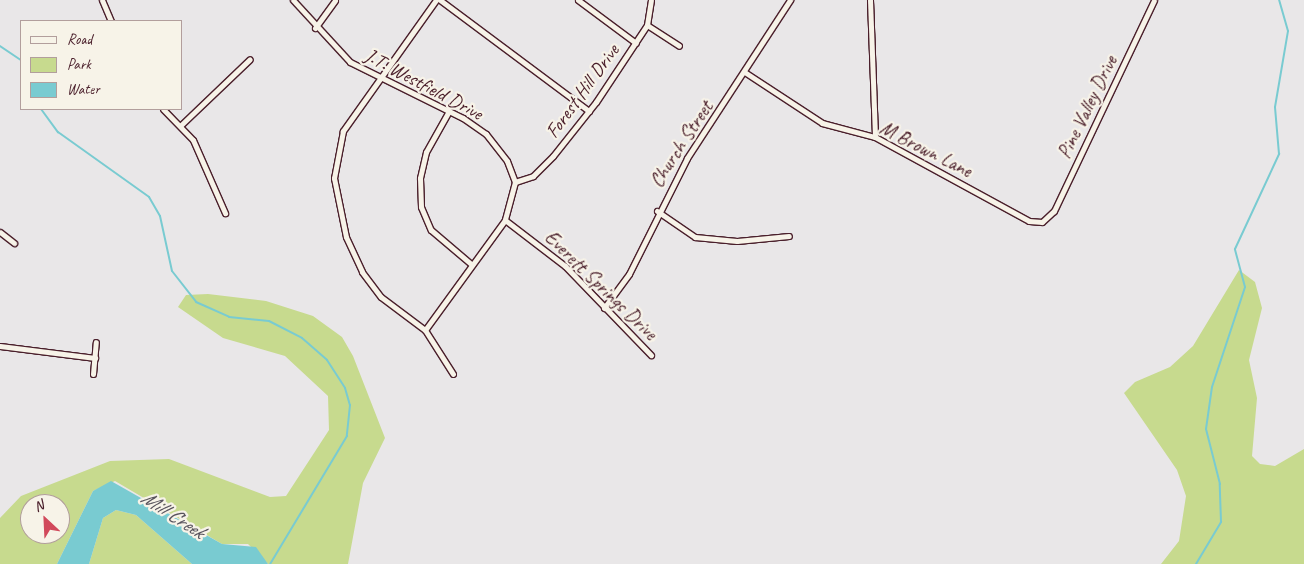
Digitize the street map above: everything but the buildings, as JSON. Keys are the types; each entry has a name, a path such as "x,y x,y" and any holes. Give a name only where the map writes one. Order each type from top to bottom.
{"street":[{"path":"102,0 111,20"},
{"name":"J.T. Westfield Drive","path":"293,0 315,28 350,62 380,75 486,134 507,160 515,182"},
{"path":"315,28 335,0"},
{"path":"453,374 425,330 370,284 340,218 334,178 338,146 380,75 438,0 589,111"},
{"path":"578,0 636,44"},
{"name":"Forest Hill Drive","path":"515,182 533,176 589,111 636,44 647,25 650,0"},
{"name":"Church Street","path":"604,308 629,274 657,211 687,158 746,73 790,0"},
{"path":"870,0 876,137"},
{"name":"Pine Valley Drive","path":"1042,222 1054,211 1154,0"},
{"path":"647,25 679,46"},
{"path":"180,125 250,58"},
{"name":"M Brown Lane","path":"746,73 822,123 876,137 1030,221 1042,222"},
{"path":"164,110 180,125 202,156 225,213"},
{"path":"449,112 426,152 420,178 421,207 430,230 471,264"},
{"path":"425,330 471,264 505,220 515,182"},
{"path":"657,211 695,237 737,241 789,236"},
{"name":"Everett Springs Drive","path":"505,220 544,247 651,355"},
{"path":"0,232 14,243"},
{"path":"93,374 96,342"},
{"path":"0,346 95,358"}],"green space":[{"path":"1239,270 1255,282 1262,308 1249,360 1257,398 1252,456 1260,464 1275,466 1304,449 1304,564 1161,564 1179,541 1186,496 1177,470 1124,393 1135,382 1170,367 1193,346"},
{"path":"208,294 266,301 313,316 342,337 353,356 385,438 363,483 348,564 268,564 248,544 222,544 115,481 93,491 70,538 70,494 26,494 110,461 169,459 270,497 286,496 329,430 328,396 285,356 223,338 178,307 186,295"},
{"path":"20,497 20,544 67,544 57,564 0,564 0,518"},
{"path":"116,510 136,515 192,564 89,564 103,518"}],"water":[{"path":"111,481 222,544 256,547 268,564 192,564 136,515 116,510 103,518 89,564 57,564 67,544 70,544 70,538 93,491"}],"waterway":[{"path":"1196,564 1221,522 1220,484 1206,429 1212,387 1245,287 1235,249 1279,154 1275,107 1288,31 1279,0"},
{"path":"0,46 20,59"},
{"path":"42,110 58,132 149,197 160,216 172,271 196,302 229,317 269,321 302,338 327,360 345,388 350,405 347,436 270,564"}],"water label":[{"name":"Mill Creek","path":"173,514"}]}
